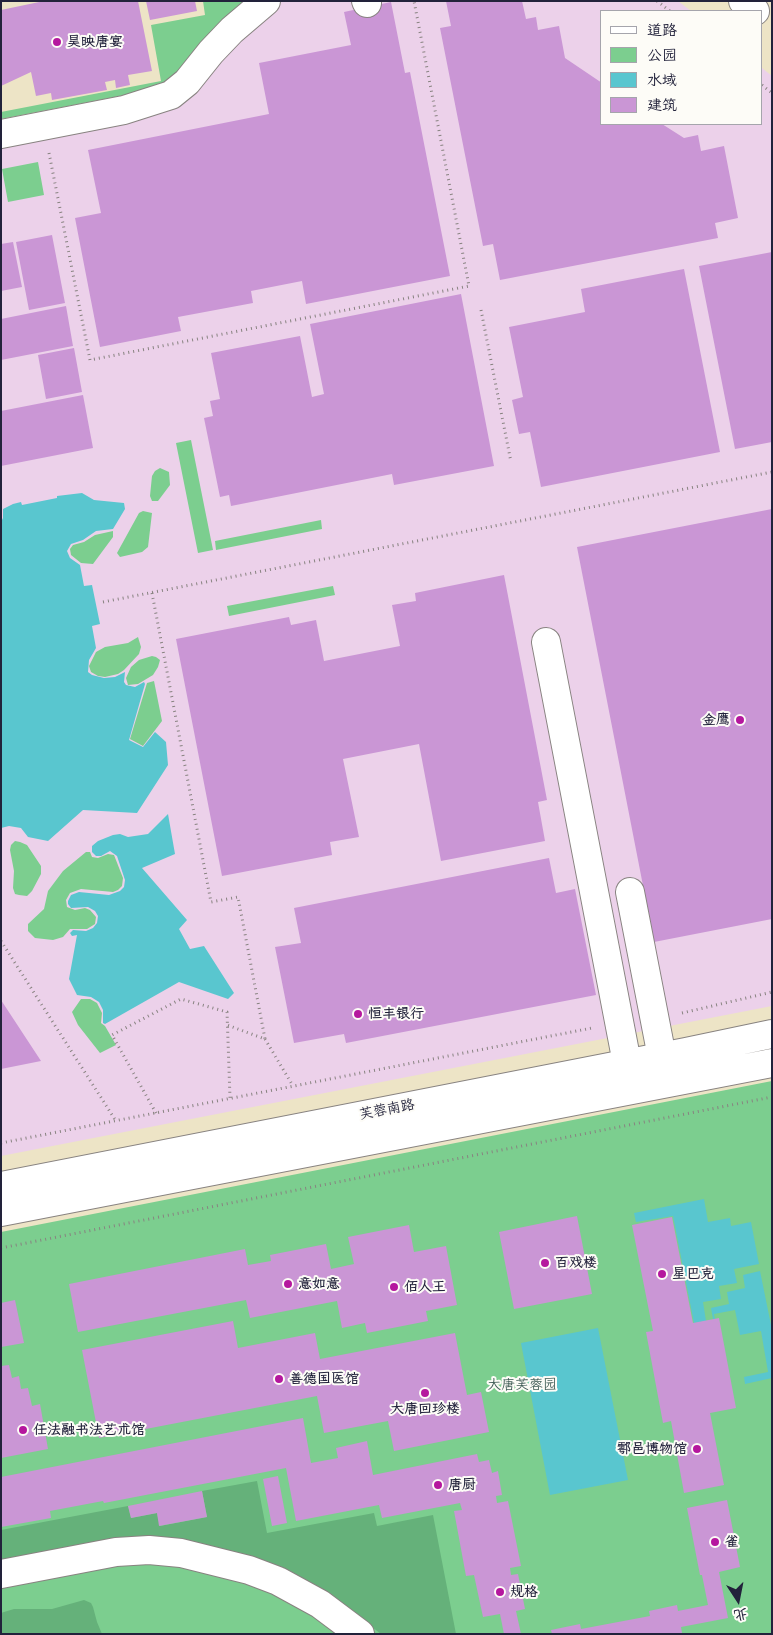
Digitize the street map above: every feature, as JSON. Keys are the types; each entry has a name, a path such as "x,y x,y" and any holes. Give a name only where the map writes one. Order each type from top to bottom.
{"main road":[{"path":"1,134 124,110 171,95 187,82 232,30 266,1"},
{"path":"743,1 754,10"},
{"path":"546,642 628,1063"},
{"path":"630,892 662,1057"},
{"name":"芙蓉南路","path":"1,1186 772,1034"},
{"name":"芙蓉南路","path":"1,1212 772,1063"},
{"path":"1,1574 116,1552 149,1550 181,1553 244,1568 278,1581 320,1604 360,1634"}],"path":[{"path":"43,126 90,360 469,286 414,1"},
{"path":"657,1 669,10"},
{"path":"481,310 512,462"},
{"path":"103,602 772,472"},
{"path":"152,593 211,902 238,898 265,1039 293,1086"},
{"path":"1,941 116,1120"},
{"path":"654,1016 664,1017 772,992"},
{"path":"156,1113 112,1035 181,999 227,1012 230,1098"},
{"path":"1,1143 620,1023"},
{"path":"227,1025 265,1039"},
{"path":"1,1248 772,1097"}],"shaded area":[{"path":"266,1 678,1 690,10 600,10 600,125 763,125 763,69 772,76 772,1006 1,1156 1,134 142,105"}],"green space":[{"path":"203,1 244,1 216,26 185,64 174,76 166,81 152,89 1,119 1,112 161,81 151,25 205,15"},
{"path":"38,162 44,195 8,202 2,169"},
{"path":"191,440 213,550 198,553 176,443"},
{"path":"160,468 169,472 170,485 158,501 152,501 150,496 152,476"},
{"path":"143,511 152,513 148,547 142,552 120,557 117,553 139,513"},
{"path":"321,520 322,529 216,550 215,541"},
{"path":"113,531 113,537 93,564 81,563 71,555 70,549 73,545 84,542 95,535"},
{"path":"333,586 335,595 229,616 227,606"},
{"path":"138,637 141,647 139,654 124,670 118,674 105,677 91,672 89,666 96,652 105,647 128,643"},
{"path":"152,656 160,660 153,675 138,684 128,685 126,678 131,667 139,660"},
{"path":"154,681 162,721 143,746 130,739 147,683"},
{"path":"15,841 27,845 41,866 41,874 32,891 27,896 15,894 13,888 14,871 10,850 11,845"},
{"path":"86,852 90,852 92,857 98,858 108,854 114,855 123,878 122,886 113,892 81,889 70,893 66,900 67,907 75,910 85,908 90,910 96,917 95,924 87,929 70,929 63,937 53,940 35,938 28,931 28,924 44,909 48,891 63,871"},
{"path":"81,999 90,999 97,1003 102,1013 101,1023 105,1026 116,1045 100,1053 78,1025 72,1012"},
{"name":"大唐芙蓉园","path":"772,1081 772,1634 1,1634 1,1232"},
{"path":"257,1481 267,1533 374,1513 377,1526 433,1515 456,1634 381,1634 334,1597 290,1571 243,1554 182,1540 152,1536 116,1538 1,1561 1,1530 128,1506 131,1518 157,1513 160,1526 207,1517 202,1491"},
{"path":"84,1600 91,1603 102,1634 1,1634 1,1613 14,1609 52,1609"}],"water":[{"path":"82,493 94,500 124,503 125,509 113,529 96,531 83,540 71,544 67,551 70,558 80,565 84,586 92,585 100,624 92,626 96,648 89,660 88,672 104,678 115,677 125,672 124,682 126,685 135,687 144,682 129,740 143,747 155,732 166,742 168,765 137,813 83,810 48,841 28,837 21,828 9,826 1,828 1,522 3,509 13,504 21,502 22,505 57,498 57,496"},
{"path":"168,814 175,854 142,868 187,920 179,929 190,949 204,946 234,993 228,999 179,982 105,1024 103,1023 103,1010 99,1002 91,997 77,995 69,979 77,935 72,936 70,933 73,930 86,931 93,928 97,923 98,916 95,911 88,907 71,908 68,901 71,895 79,892 109,895 120,891 124,887 125,880 117,856 110,851 101,856 96,856 92,852 92,846 98,841 113,835 120,834 128,837 148,834"},
{"path":"704,1199 708,1222 730,1218 731,1226 751,1222 759,1264 734,1269 737,1283 719,1286 721,1299 703,1302 706,1321 694,1323 673,1216 636,1222 634,1213"},
{"path":"760,1271 772,1330 772,1378 745,1384 744,1377 768,1372 761,1331 740,1335 735,1310 714,1314 715,1319 713,1319 711,1308 729,1304 727,1292 745,1288 743,1275"},
{"path":"598,1328 628,1480 550,1495 521,1343"}],"building":[{"name":"昊映唐宴","path":"44,1 138,1 152,71 128,75 130,85 116,88 115,80 105,82 107,90 52,100 51,93 36,96 31,72 1,86 1,10"},
{"path":"146,1 195,1 197,11 150,20"},
{"path":"446,1 522,1 526,19 536,17 538,30 559,26 565,58 600,82 600,125 664,125 684,138 698,135 701,151 724,146 738,218 715,223 718,238 500,280 493,244 483,246 440,28 451,26"},
{"path":"391,2 405,73 410,72 450,276 306,304 302,281 251,291 253,303 178,317 181,331 100,347 75,218 101,213 88,150 269,114 259,63 351,45 344,12"},
{"path":"52,235 65,303 29,310 16,242"},
{"path":"13,242 22,287 1,291 1,244"},
{"path":"772,252 772,442 735,449 699,266"},
{"path":"684,269 720,452 541,487 530,432 519,434 512,400 523,397 509,327 585,312 581,289"},
{"path":"461,294 494,466 394,485 392,474 231,506 229,495 220,497 204,418 213,416 210,401 220,399 211,353 300,336 312,397 324,394 310,324"},
{"path":"66,306 73,346 1,360 1,319"},
{"path":"74,348 82,392 46,399 38,355"},
{"path":"83,395 93,448 1,466 1,411"},
{"path":"772,509 772,919 654,942 577,547"},
{"path":"504,575 547,800 538,802 545,841 441,861 419,744 343,759 359,837 330,842 332,855 222,876 176,639 289,617 291,625 316,620 324,661 400,646 392,605 416,601 415,593"},
{"path":"549,858 556,893 575,889 596,995 346,1043 344,1034 294,1043 275,947 301,943 294,908"},
{"path":"1,1000 41,1061 1,1069"},
{"name":"百戏楼","path":"577,1216 592,1294 514,1309 499,1232"},
{"path":"672,1217 693,1323 719,1318 736,1408 710,1413 724,1485 684,1493 671,1421 663,1423 646,1332 653,1331 632,1225"},
{"path":"409,1225 414,1252 446,1246 457,1305 426,1311 428,1321 367,1333 365,1323 342,1328 337,1301 250,1318 246,1300 78,1332 69,1284 245,1249 248,1265 271,1261 270,1255 326,1244 331,1269 354,1264 348,1237"},
{"path":"15,1300 24,1343 1,1347 1,1303"},
{"path":"233,1321 238,1348 315,1333 320,1359 455,1333 467,1395 481,1392 489,1432 394,1451 388,1421 324,1433 317,1396 99,1438 82,1350"},
{"name":"任法融书法艺术馆","path":"9,1365 12,1378 19,1376 21,1389 28,1388 32,1406 40,1404 48,1449 1,1458 1,1366"},
{"path":"303,1418 311,1463 338,1458 336,1448 367,1441 373,1475 477,1454 479,1462 489,1460 492,1473 498,1471 502,1495 496,1496 497,1503 508,1501 521,1566 510,1568 511,1575 518,1574 525,1609 516,1611 521,1634 504,1634 500,1614 483,1617 474,1575 466,1576 454,1511 462,1510 460,1503 382,1518 379,1505 296,1521 286,1468 104,1503 103,1501 50,1511 51,1518 1,1527 1,1477"},
{"path":"278,1476 287,1523 272,1526 263,1479"},
{"path":"202,1491 207,1517 159,1526 157,1513 131,1518 128,1506"},
{"path":"727,1500 740,1567 719,1572 728,1618 681,1627 682,1633 679,1634 552,1634 551,1630 580,1624 581,1629 650,1616 649,1611 677,1605 678,1611 708,1605 687,1508"}],"place":[{"name":"昊映唐宴","path":"57,42"},
{"name":"金鹰","path":"740,720"},
{"name":"恒丰银行","path":"358,1014"},
{"name":"百戏楼","path":"545,1263"},
{"name":"星巴克","path":"662,1274"},
{"name":"意如意","path":"288,1284"},
{"name":"佰人王","path":"394,1287"},
{"name":"善德国医馆","path":"279,1379"},
{"name":"大唐回珍楼","path":"425,1393"},
{"name":"任法融书法艺术馆","path":"23,1430"},
{"name":"鄠邑博物馆","path":"697,1449"},
{"name":"唐厨","path":"438,1485"},
{"name":"雀","path":"715,1542"},
{"name":"规格","path":"500,1592"}]}
